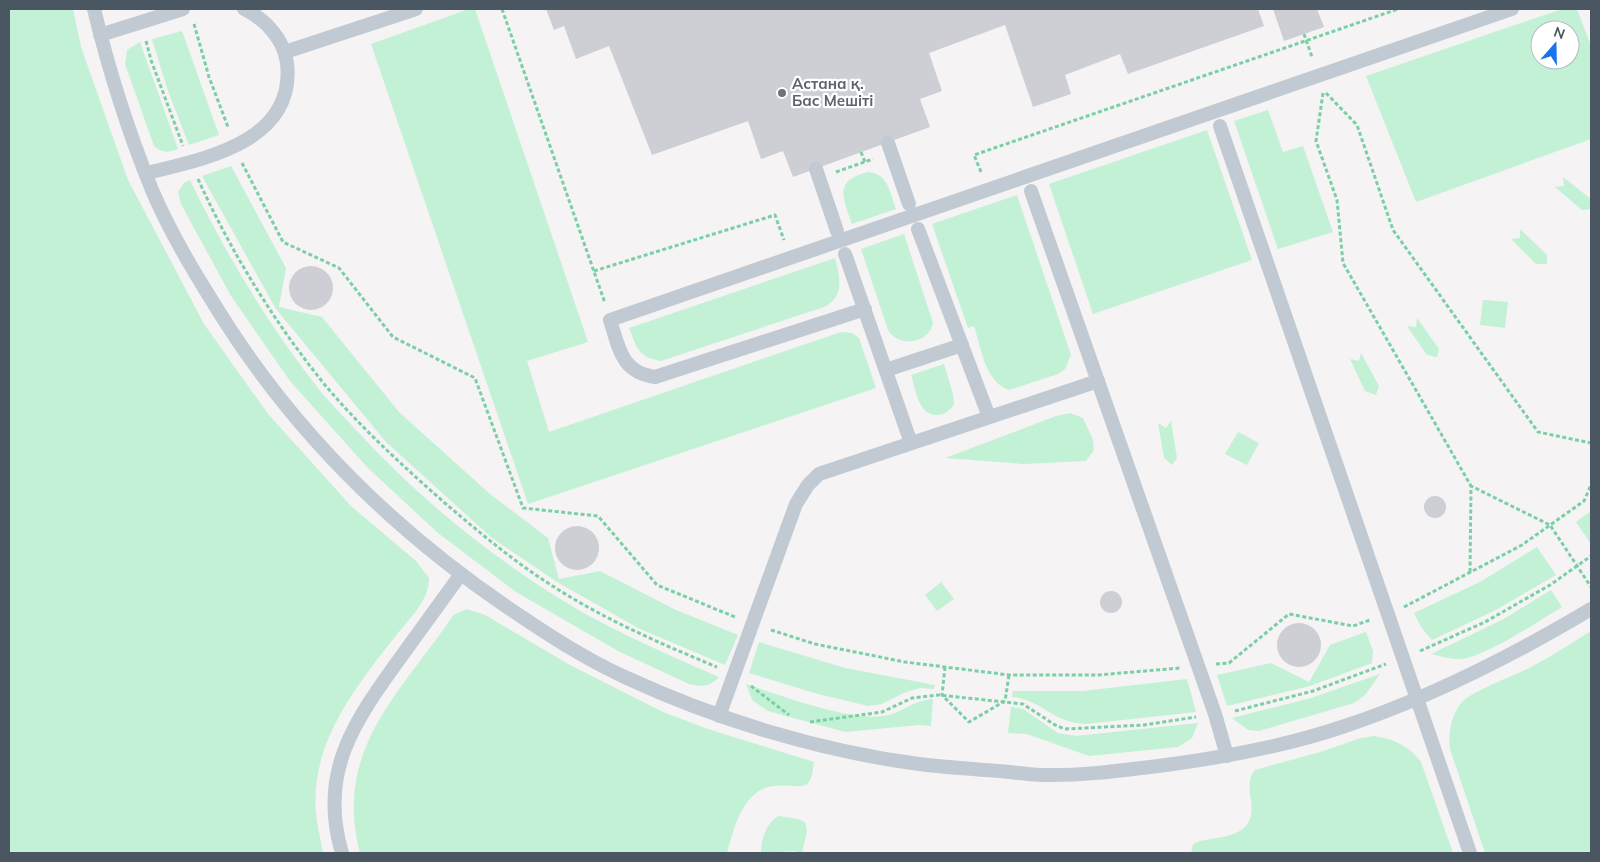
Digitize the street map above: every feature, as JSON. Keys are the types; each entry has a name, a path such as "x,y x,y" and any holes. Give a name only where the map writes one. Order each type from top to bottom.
{"lane":[{"path":"94,9 106,61 130,134 147,173 152,190 184,256 253,363 297,420 351,479 407,531 461,574 567,646 624,677 719,716 810,742 918,764 1043,775 1124,771 1227,756 1337,729 1418,700 1526,647 1591,609"},
{"path":"100,35 183,9"},
{"path":"147,173 190,162 234,146 254,136 265,128 283,100 287,84 285,52 266,24 244,9"},
{"path":"285,52 416,9"},
{"path":"864,309 655,377 638,373 623,359 610,320 1512,9"},
{"path":"1220,126 1470,853"},
{"path":"889,148 909,204"},
{"path":"818,173 837,231"},
{"path":"1031,190 1216,714 1227,756"},
{"path":"918,229 989,417"},
{"path":"845,254 911,443"},
{"path":"886,370 962,345"},
{"path":"719,716 800,495 819,474 1098,381"},
{"path":"342,853 338,842 335,802 337,770 348,739 362,711 461,574"}],"path":[{"path":"502,9 610,320"},
{"path":"987,190 974,155 1398,9"},
{"path":"1470,572 1471,486 1343,263 1337,200 1316,141 1324,90 1357,125 1393,230 1538,432 1591,443"},
{"path":"818,173 865,162 889,148"},
{"path":"862,152 865,162"},
{"path":"594,271 775,215 791,258"},
{"path":"1471,486 1550,525 1591,587"},
{"path":"945,667 942,695 969,722 1005,701 1009,675"}],"green space":[{"path":"9,9 73,9 81,47 128,180 204,324 268,414 351,506 416,561 429,578 423,601 352,694 328,738 316,786 316,812 323,853 9,853"},
{"path":"469,9 475,9 588,342 527,361 549,432 841,332 852,333 859,338 876,388 528,504 371,44"},
{"path":"1562,9 1577,9 1591,46 1591,139 1416,202 1366,76"},
{"path":"182,31 219,135 189,145 168,91 152,39"},
{"path":"140,42 178,149 168,152 154,146 125,64 127,50"},
{"path":"1268,110 1283,152 1303,146 1333,232 1278,249 1234,121"},
{"path":"1207,130 1252,260 1093,314 1049,184"},
{"path":"231,166 286,268 279,307 322,317 399,412 490,494 548,538 559,579 600,571 676,610 738,635 725,665 638,628 557,582 492,538 386,442 276,309 202,176"},
{"path":"868,172 875,173 884,180 896,209 852,224 844,198 845,185 849,180"},
{"path":"1563,177 1591,199 1591,209 1582,210 1555,187 1564,186"},
{"path":"190,180 234,263 284,342 325,397 403,478 476,541 529,579 576,609 657,650 719,677 706,685 689,684 620,652 516,592 438,533 368,468 290,381 231,296 181,204 178,192 184,183"},
{"path":"1017,195 1071,355 1065,369 1058,374 1009,390 994,380 985,363 974,326 968,328 932,224"},
{"path":"1520,229 1547,255 1547,264 1536,264 1511,239 1520,238"},
{"path":"904,234 933,323 926,335 913,341 899,339 888,330 861,249"},
{"path":"835,258 839,279 838,292 831,303 824,307 661,361 647,357 639,351 629,328"},
{"path":"1483,300 1508,302 1505,328 1480,325"},
{"path":"1417,318 1439,349 1437,357 1427,355 1407,326 1416,327"},
{"path":"1361,353 1379,386 1376,395 1365,391 1350,359 1359,361"},
{"path":"944,364 954,404 943,414 931,414 922,407 916,395 911,375"},
{"path":"1070,413 1083,418 1093,440 1094,450 1086,461 1024,464 945,458 1056,416"},
{"path":"1171,421 1177,458 1172,465 1164,458 1158,423 1166,428"},
{"path":"1238,432 1259,443 1247,465 1225,454"},
{"path":"1591,511 1591,544 1576,522"},
{"path":"1537,547 1556,575 1494,611 1432,640 1421,627 1414,613 1480,582"},
{"path":"941,582 954,599 937,611 925,595"},
{"path":"1551,590 1562,607 1499,644 1462,659 1431,654 1502,620"},
{"path":"467,609 485,615 570,665 663,712 708,729 814,762 810,780 803,786 770,787 762,789 755,794 744,806 740,814 727,853 360,853 354,816 356,784 363,754 376,726 411,672 452,617"},
{"path":"1591,631 1591,853 1485,853 1450,749 1449,737 1455,713 1462,702 1468,697 1531,667"},
{"path":"1366,632 1373,651 1372,663 1310,686 1227,706 1217,675 1271,663 1309,682 1330,645"},
{"path":"759,642 845,668 935,685 934,689 920,688 906,692 882,704 868,706 818,694 749,673"},
{"path":"1380,674 1365,695 1354,703 1259,731 1248,730 1232,718 1311,698"},
{"path":"1187,679 1196,712 1086,724 1064,720 1032,702 1012,697 1013,691 1083,691"},
{"path":"746,684 814,706 869,717 890,715 918,702 933,699 931,726 919,725 845,732 768,711 752,700"},
{"path":"1011,707 1023,709 1058,733 1076,736 1198,723 1192,738 1178,747 1089,756 1027,734 1008,733"},
{"path":"1374,736 1400,744 1421,762 1453,853 1191,853 1193,844 1230,835 1248,823 1251,817 1250,782 1255,770 1320,752 1361,738"},
{"path":"778,816 805,822 807,831 802,853 794,851 761,853 765,832 770,823"}],"building":[{"name":"Астана қ. Бас Мешіті","path":"546,9 1258,9 1264,26 1128,74 1120,54 1065,75 1071,94 1033,107 1005,25 929,53 942,91 920,99 930,127 793,177 783,151 761,159 748,121 652,155 609,46 576,59 564,26 554,30"},
{"path":"1273,9 1317,9 1324,27 1284,41"},
{"path":"307,266 315,266 327,272 333,288 327,304 315,310 307,310 295,304 289,292 289,284 295,272"},
{"path":"1431,496 1439,496 1446,503 1446,511 1439,518 1431,518 1424,511 1424,503"},
{"path":"573,526 581,526 593,532 599,548 593,564 581,570 573,570 561,564 555,552 555,544 561,532"},
{"path":"1107,591 1115,591 1122,598 1122,606 1115,613 1107,613 1100,606 1100,598"},
{"path":"1295,623 1303,623 1315,629 1321,645 1315,661 1303,667 1295,667 1283,661 1277,649 1277,641 1283,629"}],"place":[{"name":"Астана қ. Бас Мешіті","path":"782,93"}]}
